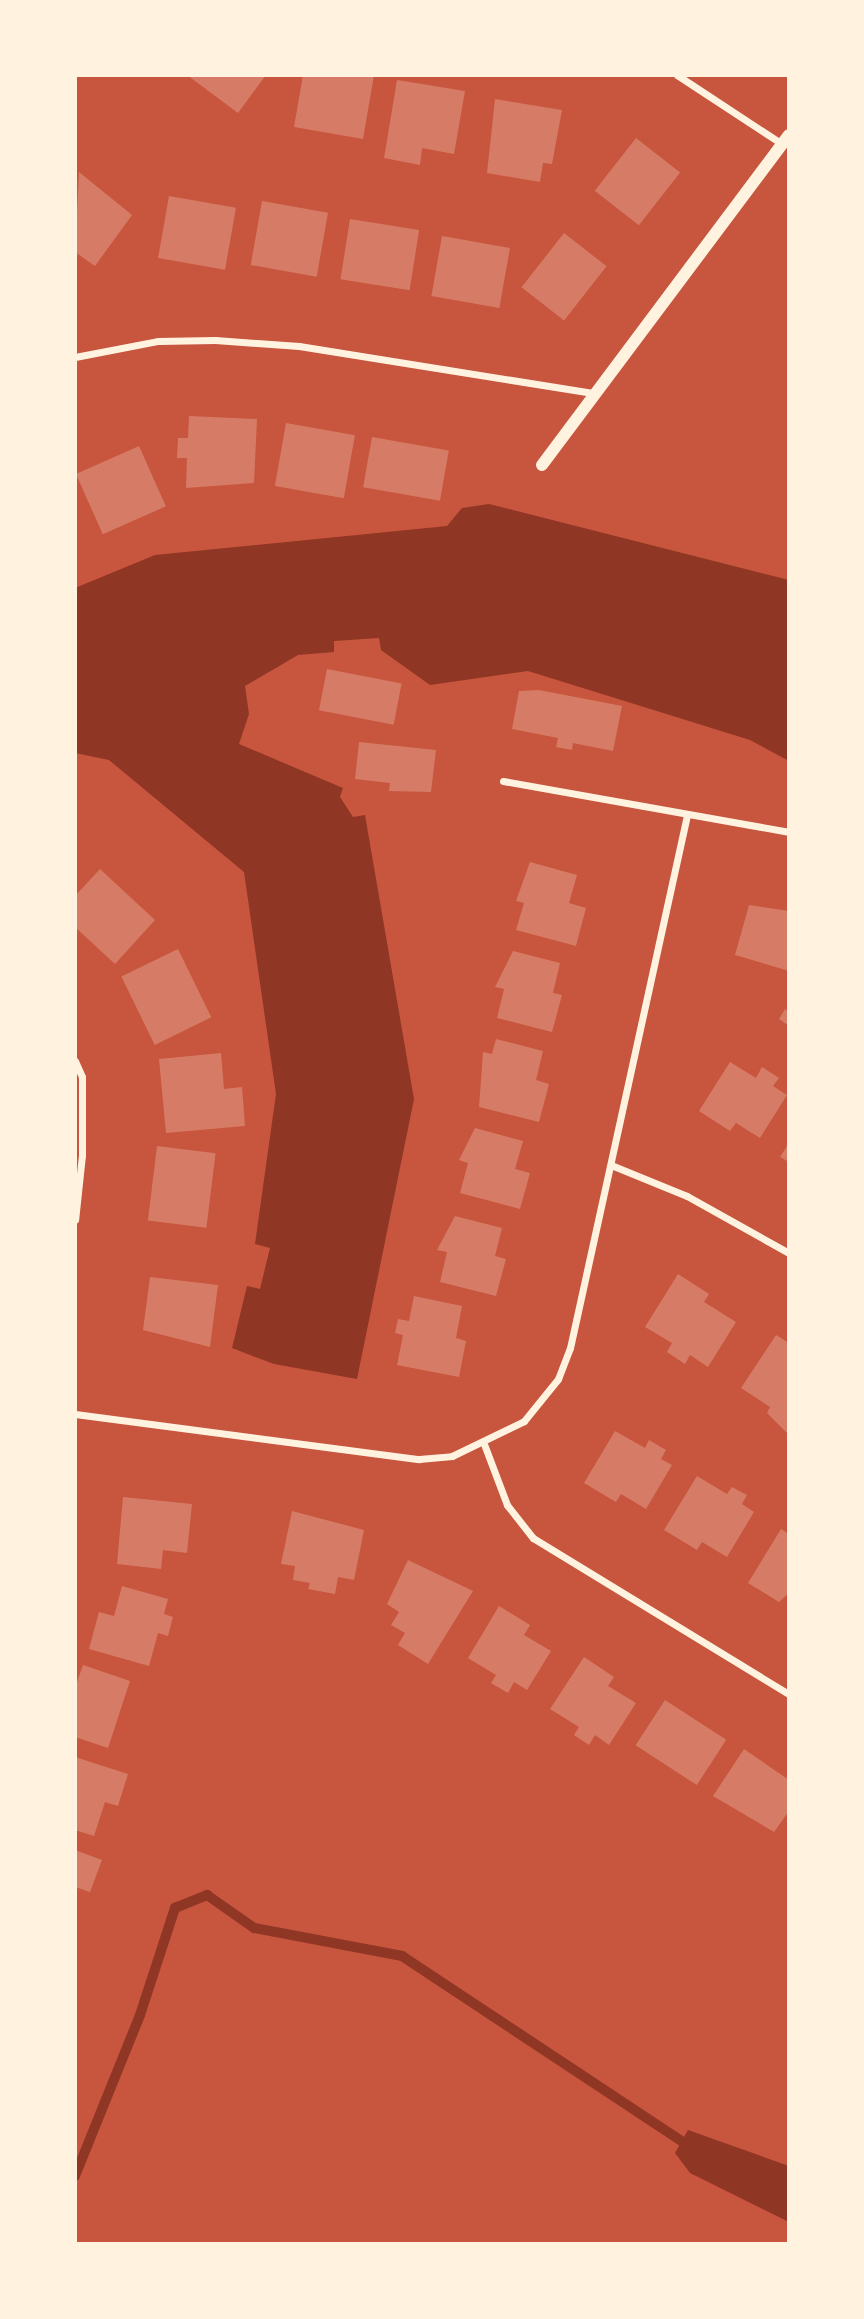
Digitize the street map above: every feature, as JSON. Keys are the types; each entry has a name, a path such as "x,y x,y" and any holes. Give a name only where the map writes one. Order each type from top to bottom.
{"street":[{"path":"542,465 591,393 785,139 677,75"},
{"path":"75,356 158,341 215,340 299,346 591,393"},
{"path":"503,781 687,816 789,832"},
{"path":"75,1414 378,1457 452,1456 484,1444 524,1421 561,1372 611,1165 687,816"},
{"path":"75,1061 82,1077 75,1220"},
{"path":"611,1165 687,1196 789,1253"},
{"path":"484,1444 507,1505 533,1538 789,1694"}],"shaded area":[{"path":"489,504 789,580 789,761 750,740 528,671 430,685 381,650 379,638 334,641 334,652 298,655 245,686 249,714 239,744 343,788 340,797 353,817 365,815 414,1099 357,1379 274,1364 232,1348 247,1286 260,1289 270,1248 255,1244 276,1094 244,872 109,760 75,753 75,588 155,555 447,526 462,508"},
{"path":"688,2130 789,2166 789,2222 690,2173 675,2153"}],"building":[{"path":"187,75 266,75 238,113"},
{"path":"303,75 374,75 363,139 294,127"},
{"path":"397,80 465,91 454,154 422,148 420,165 384,158"},
{"path":"495,99 562,110 552,164 543,163 540,182 487,173"},
{"path":"636,138 680,172 639,225 595,191"},
{"path":"79,172 132,215 95,266 75,252"},
{"path":"169,196 236,208 225,270 158,258"},
{"path":"262,201 328,213 317,277 251,265"},
{"path":"350,219 419,230 410,290 340,279"},
{"path":"564,233 607,266 564,321 522,287"},
{"path":"442,236 510,248 499,308 431,296"},
{"path":"189,416 257,419 254,483 186,488 187,458 177,458 178,438 188,438"},
{"path":"286,423 355,435 344,498 275,486"},
{"path":"372,437 449,451 440,501 363,487"},
{"path":"139,446 166,506 103,534 76,474"},
{"path":"327,669 402,684 394,725 319,710"},
{"path":"539,690 622,706 613,751 573,743 572,750 556,747 558,738 512,729 519,691"},
{"path":"359,742 436,750 431,792 389,791 390,783 355,779"},
{"path":"530,862 577,875 569,903 586,908 576,946 516,930 524,903 516,901"},
{"path":"100,869 155,920 115,964 75,927 75,896"},
{"path":"749,905 789,911 789,971 735,955"},
{"path":"178,949 211,1017 155,1045 121,977"},
{"path":"513,951 560,963 553,993 562,995 552,1032 497,1018 504,989 495,987"},
{"path":"785,1009 789,1012 789,1026 779,1019"},
{"path":"496,1039 543,1051 536,1080 549,1084 539,1122 479,1107 483,1052 492,1054"},
{"path":"221,1053 224,1089 242,1087 245,1126 166,1133 159,1059"},
{"path":"730,1062 756,1078 762,1067 779,1078 773,1086 787,1095 760,1138 736,1123 730,1131 699,1111"},
{"path":"475,1128 523,1141 515,1169 530,1173 520,1209 460,1193 468,1163 459,1160"},
{"path":"789,1143 789,1162 780,1157"},
{"path":"157,1146 216,1153 206,1228 148,1220"},
{"path":"455,1216 502,1228 495,1256 506,1259 496,1296 440,1282 447,1252 437,1250"},
{"path":"678,1274 709,1294 704,1302 736,1322 708,1367 690,1355 685,1364 667,1352 672,1343 645,1327"},
{"path":"150,1277 218,1285 210,1347 143,1330"},
{"path":"414,1296 462,1306 456,1338 466,1341 459,1377 397,1365 403,1335 395,1333 398,1319 409,1321"},
{"path":"776,1335 789,1343 789,1435 767,1413 770,1407 741,1388"},
{"path":"615,1431 645,1448 649,1440 666,1450 661,1459 672,1465 646,1509 621,1494 616,1502 584,1483"},
{"path":"697,1476 727,1494 732,1487 747,1495 742,1504 754,1512 727,1557 702,1542 697,1550 664,1530"},
{"path":"123,1497 192,1504 187,1553 163,1550 161,1569 117,1564"},
{"path":"292,1511 364,1530 354,1580 338,1577 335,1594 308,1589 310,1583 293,1580 295,1566 281,1564"},
{"path":"781,1529 789,1534 789,1593 779,1602 748,1583"},
{"path":"408,1560 473,1591 428,1664 398,1645 405,1633 391,1625 399,1612 387,1604"},
{"path":"122,1586 168,1599 164,1614 173,1617 168,1636 158,1633 149,1666 89,1649 99,1612 114,1616"},
{"path":"499,1606 530,1625 524,1635 551,1651 527,1690 514,1682 508,1693 491,1683 496,1675 468,1658"},
{"path":"584,1657 614,1677 608,1686 636,1703 609,1745 595,1735 589,1745 574,1735 579,1727 550,1709"},
{"path":"83,1665 130,1681 108,1748 75,1737 75,1688"},
{"path":"665,1700 726,1740 697,1785 636,1745"},
{"path":"744,1749 789,1780 789,1811 774,1832 713,1796"},
{"path":"75,1757 128,1774 118,1806 105,1802 94,1836 75,1830"},
{"path":"75,1850 102,1860 90,1892 75,1887"}],"waterway":[{"path":"75,2176 140,2015 175,1908 207,1895 254,1928 402,1956 692,2148"}]}
